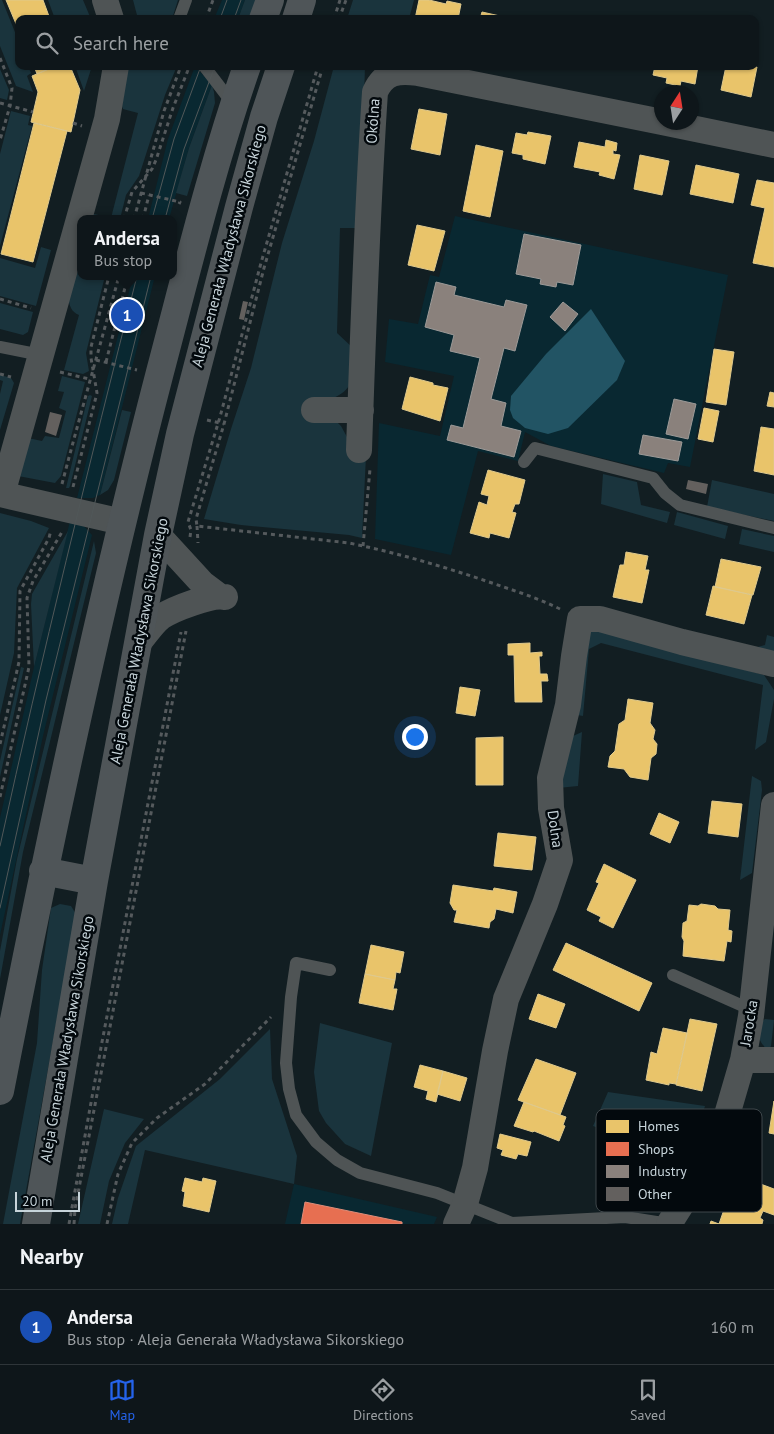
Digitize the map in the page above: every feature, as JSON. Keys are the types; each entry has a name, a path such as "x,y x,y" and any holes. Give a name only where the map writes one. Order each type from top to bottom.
{"main road":[{"path":"264,15 270,0"},
{"path":"297,15 302,0"},
{"path":"0,1087 43,871 122,522 207,192 245,70"},
{"name":"Aleja Generała Władysława Sikorskiego","path":"36,1224 94,881 140,641 158,535 184,415 239,207 264,117 280,70"},
{"path":"43,871 94,881"}],"street":[{"path":"104,0 110,15"},
{"path":"80,215 107,118 115,70"},
{"name":"Okólna","path":"365,456 361,410 365,267 375,92 379,83 390,75 402,71 418,72 654,120"},
{"name":"Okólna","path":"699,130 774,146"},
{"path":"77,226 1,494 122,522"},
{"path":"314,410 361,410"},
{"path":"140,641 160,617 201,599 222,596 203,584 158,535"},
{"path":"580,619 600,619 682,642 774,664"},
{"name":"Dolna","path":"461,1214 475,1168 506,999 545,904 560,860 551,808 550,778 568,705 580,619"},
{"name":"Jarocka","path":"729,1109 743,1060 752,1010 774,805"},
{"path":"743,1060 774,1060"},
{"name":"Jarocka","path":"669,1224 677,1212"}],"lane":[{"path":"180,15 186,0"},
{"path":"207,70 233,104"},
{"path":"0,347 41,355"},
{"path":"524,462 535,448 653,478 665,493 680,505 774,528"},
{"path":"330,970 296,963 291,997 286,1062 296,1114 316,1142 337,1160 360,1173 437,1193 461,1214 512,1223 581,1222 624,1217 669,1224"},
{"path":"673,975 752,1010"}],"path":[{"path":"207,15 213,0"},
{"path":"335,15 340,0"},
{"path":"340,15 346,0"},
{"path":"0,58 12,88 10,106 0,140"},
{"path":"135,215 164,111 179,70"},
{"path":"125,215 130,196 152,169 156,160 187,70"},
{"path":"317,70 261,263 220,417 188,522 191,530 187,567 194,564 198,542 196,519 224,424 264,268 322,70"},
{"path":"0,103 33,112"},
{"path":"141,193 180,202"},
{"path":"144,215 149,195"},
{"path":"73,488 97,393 91,347 108,280"},
{"path":"61,489 89,379 118,280"},
{"path":"106,362 127,280"},
{"path":"0,299 38,310"},
{"path":"96,360 137,370"},
{"path":"68,374 89,379"},
{"path":"364,546 365,456"},
{"path":"197,526 349,542 439,565 542,601 580,619"},
{"path":"0,744 19,662 20,591 49,538 52,527"},
{"path":"0,797 29,667 27,598 33,581 64,528"},
{"path":"69,1224 182,624 182,608 189,612 74,1224"},
{"path":"107,1224 118,1174 132,1143 157,1118 205,1084 291,997"}],"shaded area":[{"path":"0,0 2,0 15,32 15,70 30,70 31,73 27,76 33,92 16,86 0,46"},
{"path":"48,0 83,0 89,15 54,15"},
{"path":"133,0 178,0 173,15 137,15"},
{"path":"222,0 245,0 239,15 216,15"},
{"path":"245,0 256,0 251,15 239,15"},
{"path":"353,0 414,0 410,15 348,15"},
{"path":"0,69 9,90 7,100 0,98"},
{"path":"76,70 91,70 84,91"},
{"path":"127,70 175,70 165,95 139,176 126,195 121,215 112,215 138,113 123,109"},
{"path":"194,70 199,70 212,85 189,148 170,215 149,215 168,139"},
{"path":"333,70 365,70 360,228 340,228 337,333 353,348 353,374 349,386 337,396 328,400 335,420 347,437 366,456 362,538 349,535 241,525 204,519 251,368 282,243 314,141"},
{"path":"212,85 215,103 187,196 176,193 189,148"},
{"path":"11,111 30,116 28,125 32,126 0,246 0,154"},
{"path":"455,216 728,275 690,467 668,463 664,473 551,446 525,432 518,461 478,451 451,555 375,539 379,423 440,436 454,376 385,362 389,319 418,324 430,275 439,277"},
{"path":"41,247 51,250 36,306 0,296 0,258 35,268"},
{"path":"77,259 77,280 104,280 86,353 89,371 83,374 64,370 79,315 69,303 72,274"},
{"path":"132,280 154,280 100,495 93,498 77,498"},
{"path":"0,303 33,312 28,332 23,335 0,329"},
{"path":"591,309 625,361 617,380 568,428 548,434 525,428 513,418 510,410 511,396 546,354"},
{"path":"0,375 11,378 14,383 0,430 0,394 3,381 0,380"},
{"path":"62,376 85,382 61,476 55,483 18,476 28,438 42,441 45,436 59,438 66,411 59,408 64,392 58,391"},
{"path":"88,396 92,396 70,486 66,488"},
{"path":"122,410 131,412 114,480 108,490 100,495"},
{"path":"603,474 637,482 641,505 670,512 667,523 601,504"},
{"path":"712,480 774,494 774,521 707,507"},
{"path":"677,512 728,526 725,539 674,525"},
{"path":"0,513 49,528 17,588 14,653 0,715"},
{"path":"70,521 83,525 92,535 43,736 0,935 0,818 34,667"},
{"path":"742,529 774,536 774,552 739,544"},
{"path":"68,531 34,667 32,594"},
{"path":"94,541 96,553 23,852 0,979 0,951 17,859"},
{"path":"595,630 764,675 774,690 766,742 755,750 763,685 601,643 589,649 583,716 577,715 585,635"},
{"path":"767,635 774,637 774,655 754,648 765,645"},
{"path":"21,667 24,668 0,777 0,761"},
{"path":"582,732 578,786 558,788 573,736"},
{"path":"752,776 761,781 762,790 752,873 740,880"},
{"path":"60,904 71,906 76,914 20,1224 3,1224 37,1043 42,970 51,908"},
{"path":"765,1019 774,1020 771,1046 768,1051 758,1035 759,1027"},
{"path":"320,1023 392,1043 371,1156 345,1144 326,1123 319,1111 314,1072"},
{"path":"270,1029 272,1079 297,1156 294,1184 145,1150 128,1224 112,1224 118,1198 136,1146 220,1079"},
{"path":"608,1092 705,1106 704,1109 600,1109"},
{"path":"104,1109 144,1119 125,1143 109,1181 100,1224 78,1224"},
{"path":"294,1184 437,1217 434,1224 285,1224"}],"building: Homes":[{"path":"6,0 43,0 49,15 15,15 15,21"},
{"path":"419,0 446,4 447,1 461,4 459,15 416,15"},
{"path":"482,12 496,15 481,15"},
{"path":"36,70 46,70 37,74"},
{"path":"46,70 72,70 80,90 71,132 31,122 38,92 32,76"},
{"path":"654,70 697,70 695,84 681,81 680,85 666,83 667,78 653,75"},
{"path":"725,70 756,70 751,97 721,90"},
{"path":"419,109 447,114 440,155 411,149"},
{"path":"34,123 67,131 33,262 1,254"},
{"path":"528,132 551,136 545,164 523,159 523,155 512,153 516,133 527,135"},
{"path":"606,140 617,143 616,151 613,150 613,154 620,155 614,179 599,175 600,172 574,167 579,142 605,147"},
{"path":"476,145 503,151 490,217 463,211"},
{"path":"640,155 669,161 662,195 634,189"},
{"path":"696,165 739,174 733,203 690,194"},
{"path":"757,180 774,183 774,267 753,263 765,208 751,205"},
{"path":"417,225 445,231 434,271 408,265"},
{"path":"714,349 734,352 726,405 706,402"},
{"path":"410,377 448,388 440,421 402,409"},
{"path":"770,392 774,393 774,407 767,406"},
{"path":"704,408 719,411 713,442 698,439"},
{"path":"761,427 774,429 774,475 754,471"},
{"path":"488,470 525,480 519,504 515,504 512,512 516,513 509,538 490,533 489,538 470,533 479,502 487,505 489,496 481,494"},
{"path":"626,552 648,556 645,570 649,570 642,603 613,597 620,565 624,565"},
{"path":"721,559 761,567 753,595 715,587"},
{"path":"713,586 752,595 744,624 706,615"},
{"path":"530,643 530,653 542,652 542,656 539,656 540,674 547,674 548,681 541,681 542,702 515,702 514,655 508,655 508,644"},
{"path":"460,687 480,690 475,716 456,713"},
{"path":"628,699 653,703 650,723 655,730 653,739 657,744 656,754 651,758 648,780 630,777 624,769 608,767 610,756 615,751 619,724 625,720"},
{"path":"503,737 503,785 476,785 476,738"},
{"path":"712,801 742,804 738,837 708,833"},
{"path":"659,813 679,822 670,843 650,834"},
{"path":"498,833 536,837 532,870 494,866"},
{"path":"604,864 636,880 613,928 599,921 601,917 587,910 599,883 596,882"},
{"path":"453,885 493,891 494,888 517,892 513,913 496,909 494,919 490,922 489,928 454,922 457,910 454,910 450,903"},
{"path":"701,904 730,910 728,930 732,931 731,942 727,941 724,961 683,956 683,923 687,921 689,905 698,906"},
{"path":"566,943 652,983 639,1011 553,970"},
{"path":"371,945 404,952 400,973 396,972 395,980 365,974"},
{"path":"365,974 395,980 393,989 397,989 393,1010 359,1003"},
{"path":"538,994 565,1004 556,1028 529,1019"},
{"path":"690,1019 717,1024 702,1091 676,1085"},
{"path":"663,1028 687,1033 676,1084 669,1083 669,1085 646,1080 651,1052 657,1054"},
{"path":"536,1059 576,1073 560,1115 518,1100"},
{"path":"420,1065 443,1071 436,1102 426,1099 428,1091 414,1087"},
{"path":"443,1071 467,1078 460,1101 437,1094"},
{"path":"774,1101 774,1134 769,1133"},
{"path":"524,1102 566,1117 563,1125 565,1126 559,1141 534,1131 514,1126"},
{"path":"500,1134 531,1142 527,1156 518,1154 516,1159 501,1155 503,1150 497,1148"},
{"path":"185,1178 202,1182 203,1178 216,1181 209,1212 183,1206 185,1192 182,1191"},
{"path":"762,1185 774,1189 774,1215 763,1211 760,1218 763,1220 762,1224 719,1224 723,1212 762,1212"}],"building: Shops":[{"path":"305,1202 402,1222 402,1224 301,1224"}],"building: Industry":[{"path":"524,234 581,245 573,285 557,282 556,287 540,284 541,279 516,274"},
{"path":"436,282 456,287 454,295 504,307 506,300 527,305 515,351 504,348 491,399 506,403 501,426 521,431 514,457 447,440 451,425 463,428 480,358 450,351 454,335 425,327"},
{"path":"563,302 578,314 565,331 550,317"},
{"path":"674,399 696,404 688,439 666,434"},
{"path":"643,435 682,442 678,461 639,454"}],"building: Other":[{"path":"243,301 248,302 244,320 239,319"},
{"path":"50,412 62,415 56,436 45,432"},
{"path":"688,480 708,484 706,494 686,489"}],"tram line":[{"path":"221,15 227,0"},
{"path":"235,15 241,0"},
{"path":"153,215 174,139 200,70"},
{"path":"166,215 184,149 214,70"},
{"path":"0,846 66,560 136,280"},
{"path":"0,908 46,700 150,280"}],"place":[{"name":"Andersa","path":"127,315"}]}
